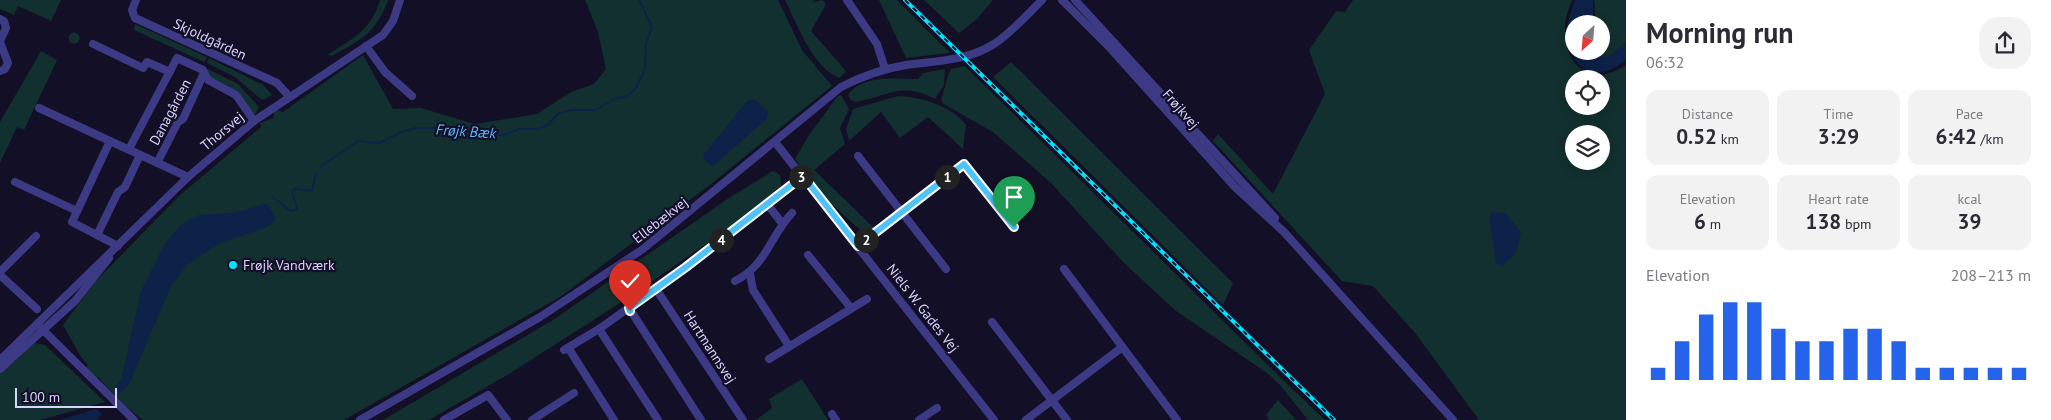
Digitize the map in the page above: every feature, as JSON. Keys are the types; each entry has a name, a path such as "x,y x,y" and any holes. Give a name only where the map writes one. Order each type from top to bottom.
{"street":[{"name":"Skjoldgården","path":"136,0 132,10 135,18 273,81 289,96"},
{"name":"Thorsvej","path":"2,361 37,324 188,177 254,121 383,35 393,21 400,0"},
{"path":"847,0 877,44 885,69"},
{"name":"Ellebækvej","path":"360,420 540,317 643,249 841,87 861,76 885,69 940,62 979,51 1009,33 1042,0"},
{"name":"Frøjkvej","path":"1062,0 1111,49 1235,187 1284,232 1453,420"},
{"name":"Frøjkvej","path":"1075,0 1146,75 1279,223 1284,232"},
{"path":"0,19 4,21 6,28 0,41 8,63 5,69 0,71"},
{"name":"Danagården","path":"93,44 143,68 147,62 170,72"},
{"path":"366,46 385,72 412,96"},
{"name":"Danagården","path":"129,149 176,58 203,70 208,80 236,95 254,121"},
{"name":"Danagården","path":"157,163 178,122 183,119 204,73"},
{"name":"Danagården","path":"39,108 188,177"},
{"path":"110,141 72,222 118,246"},
{"name":"Niels W. Gades Vej","path":"775,142 994,420"},
{"name":"Danagården","path":"97,235 118,192 125,187 140,155"},
{"path":"858,156 946,269"},
{"path":"858,246 964,164 1014,227"},
{"path":"614,420 566,350 656,289 803,176"},
{"path":"15,182 77,211"},
{"path":"767,204 782,223"},
{"path":"735,282 750,274 776,238 782,223 792,213"},
{"path":"36,236 0,273 37,309"},
{"name":"Thorsvej","path":"2,361 44,330 75,301 108,261 110,254"},
{"path":"808,255 851,308"},
{"path":"1064,269 1121,348 1177,420"},
{"path":"750,274 753,290 788,346"},
{"name":"Hartmannsvej","path":"656,289 743,420"},
{"path":"769,359 867,299"},
{"path":"629,308 701,420"},
{"path":"992,322 1067,420"},
{"path":"37,324 134,420"},
{"path":"599,329 658,420"},
{"path":"1026,420 1121,348"},
{"path":"532,420 574,393"},
{"path":"444,420 488,395 507,420"},
{"path":"919,420 938,408"}],"green space":[{"path":"0,0 61,0 51,21 18,6 14,15 0,9"},
{"path":"380,0 388,0 373,28 351,45 332,56 327,55 352,39 366,27 376,11"},
{"path":"585,0 778,0 802,50 832,86 711,184 560,297 344,420 143,420 124,405 98,377 94,378 86,368 88,365 81,357 63,325 95,282 179,196 261,127 260,123 274,118 274,112 277,110 283,112 363,55 393,109 421,108 475,124 537,114 571,92 594,84 606,69 598,32"},
{"path":"785,0 813,0 814,2 822,0 826,4 811,31 846,71 840,78 822,66 814,56"},
{"path":"879,0 897,0 950,53 906,58"},
{"path":"924,0 992,1 977,19 959,33"},
{"path":"1353,0 1572,0 1565,15 1565,60 1573,60 1582,70 1565,70 1565,115 1610,115 1610,73 1626,65 1626,420 1479,420 1416,334 1373,286 1342,281 1213,141 1218,134 1273,194 1325,94 1309,50 1336,11 1345,12"},
{"path":"1594,0 1626,0 1626,41 1612,55 1610,56 1610,15 1595,15"},
{"path":"135,24 207,57 204,62 134,30"},
{"path":"74,32 80,38 74,44 68,38"},
{"path":"41,51 57,60 24,130 17,127 0,163 0,122"},
{"path":"209,58 263,85 272,95 262,100 235,77 207,63"},
{"path":"1011,62 1233,283 1223,305 993,77"},
{"path":"965,66 1325,420 1308,420 1280,385 1267,373 1176,311 1124,263 1051,183 993,132 942,103 941,99 951,69"},
{"path":"208,69 238,84 259,107 255,115 230,87 209,77 206,74"},
{"path":"945,69 944,85 935,99 914,91 887,93 857,102 851,100 848,95 854,88 871,81 880,79 918,79 923,73"},
{"path":"841,95 849,109 840,128 845,144 814,170 874,228 866,235 827,200 795,159 807,138 837,97"},
{"path":"898,96 916,98 935,104 960,118 966,125 963,149 928,117 900,138 881,112 849,141 846,129 853,109"},
{"path":"773,171 780,175 781,186 755,210 631,296 509,374 429,420 383,420 553,320 729,198"},
{"path":"35,343 45,345 105,402 40,420 0,420 0,374"},
{"path":"802,379 828,420 756,420 772,408 769,399"},
{"path":"1278,400 1296,420 1269,420 1266,415"}],"water":[{"path":"1575,0 1593,0 1594,15 1570,15"},
{"path":"1626,41 1626,60 1614,68 1608,70 1588,70 1576,61 1610,60 1610,56"},
{"path":"755,99 768,112 767,119 712,167 703,158 704,154 747,101"},
{"path":"265,204 268,205 275,217 274,222 265,228 220,243 187,265 171,286 129,384 120,393 115,388 121,380 141,291 163,247 180,225 199,215 233,213"},
{"path":"1492,212 1506,213 1521,233 1516,253 1502,266 1496,263 1489,217"},
{"path":"96,409 102,414 97,420 60,420"}],"waterway":[{"name":"Frøjk Bæk","path":"321,166 358,141 379,143 401,132 416,128 455,128 488,136 507,134 519,129 536,129 548,125 558,114 571,110 595,110 616,98 627,96 636,88 645,69 646,43 652,27 639,0"},
{"name":"Frøjk Bæk","path":"272,198 294,211 297,208 292,191 295,189 312,191 316,173"}],"railway":[{"path":"905,0 1334,420"}],"place":[{"name":"Frøjk Vandværk","path":"233,265"}],"route":[{"path":"630,311 629,308 686,267 803,176 858,246 964,164 1014,227"}]}
